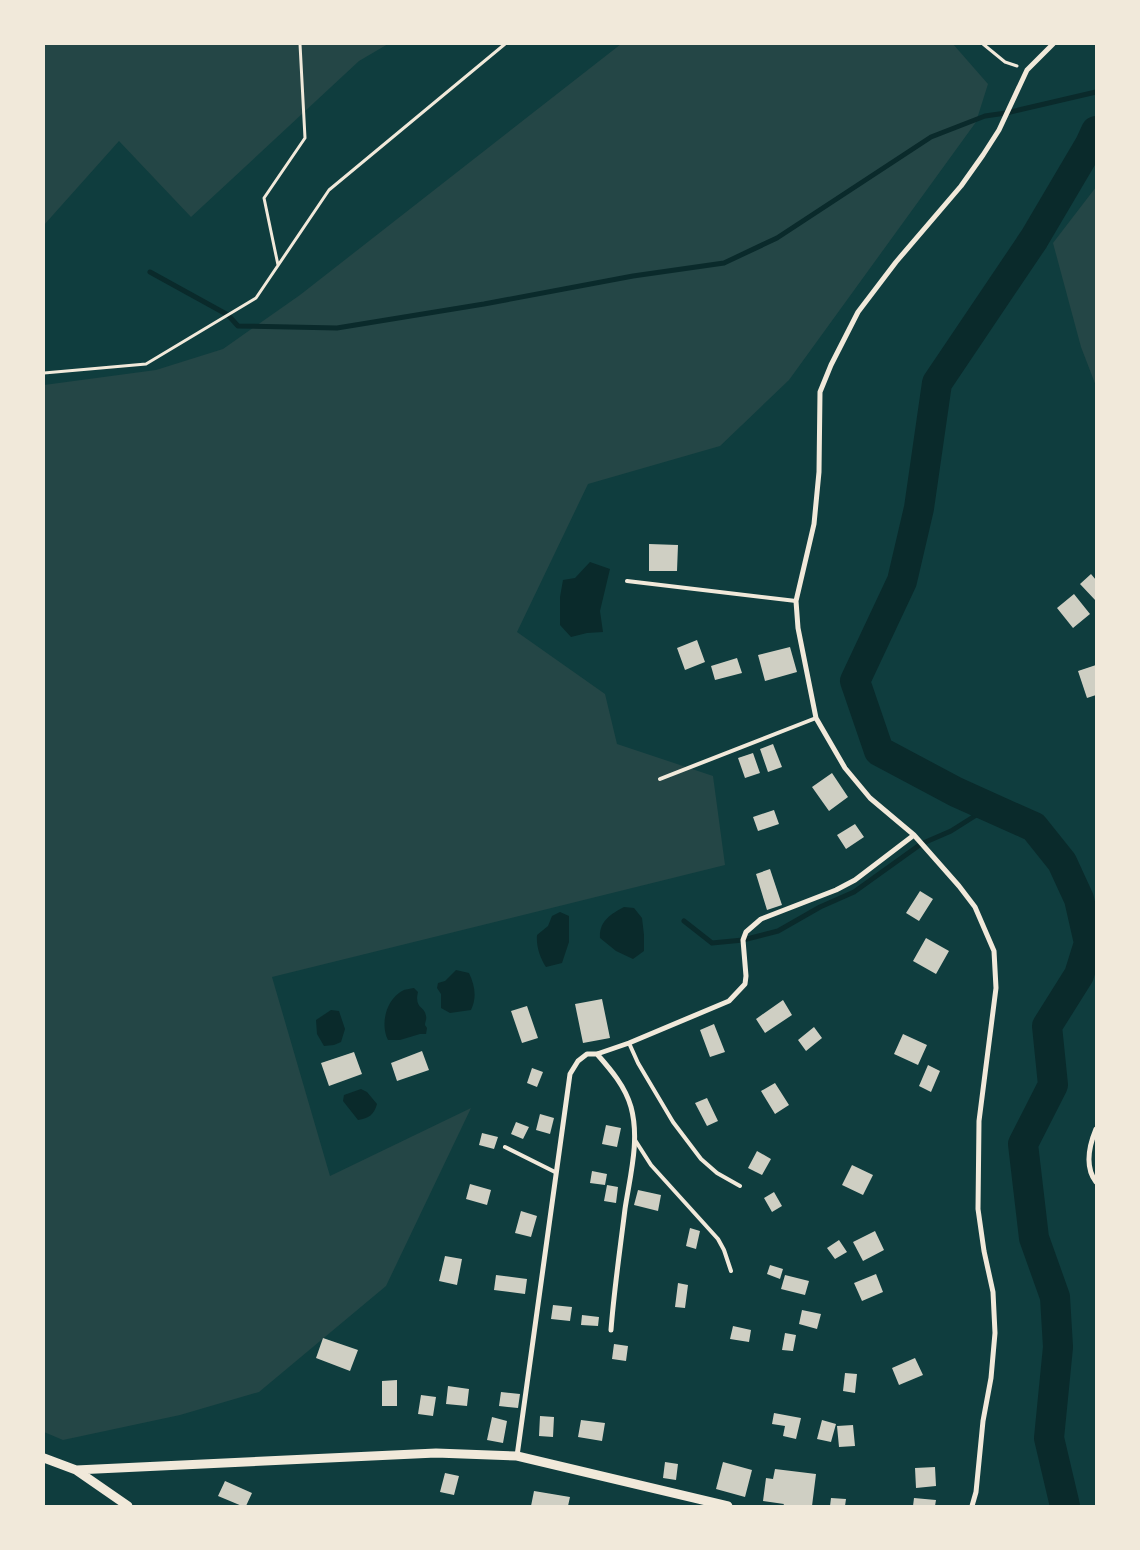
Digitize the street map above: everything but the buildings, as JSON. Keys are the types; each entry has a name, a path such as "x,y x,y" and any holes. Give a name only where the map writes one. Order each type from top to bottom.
{"street":[{"path":"972,1506 976,1492 995,1333 993,1292 984,1251 978,1209 979,1121 996,988 994,951 970,900 914,835 870,798 845,768 816,718 798,628 796,601 814,524 819,472 820,392 831,365 858,312 896,262 961,186 999,130 1027,70 1053,44"},
{"path":"517,1456 570,1074 578,1061 587,1054 597,1054 629,1043 729,1001 745,984 743,940 751,926 761,919 836,890 855,880 914,835"},
{"path":"597,1054 617,1078 625,1092 632,1108 635,1140 615,1282 611,1330"},
{"path":"1096,1129 1088,1159 1092,1176 1096,1182"},
{"path":"76,1470 436,1453 517,1456 728,1506"},
{"path":"44,1458 76,1470 128,1506"}],"lane":[{"path":"627,581 796,601"},
{"path":"660,779 816,718"},
{"path":"629,1043 638,1063 673,1122 701,1159 716,1173 740,1186"},
{"path":"635,1140 651,1165 718,1239 731,1271"},
{"path":"505,1147 555,1172"}],"path":[{"path":"278,265 264,198 305,138 300,44"},
{"path":"44,373 146,364 256,298 329,190 505,44"},
{"path":"982,44 1005,62 1027,70"}],"shaded area":[{"path":"44,44 388,44 359,61 191,217 119,141 44,225"},
{"path":"621,44 953,44 988,84 976,122 789,380 720,446 588,484 517,632 605,694 617,744 713,776 725,865 272,977 330,1176 471,1108 386,1286 259,1392 180,1415 63,1440 44,1432 44,385 156,370 223,349 300,295"},
{"path":"1096,187 1096,386 1081,347 1053,243"},
{"path":"590,562 610,569 600,611 603,632 571,637 560,625 560,597 563,580 575,578"},
{"path":"624,907 634,908 642,918 644,951 633,959 616,951 600,938 602,927 610,915"},
{"path":"560,912 569,916 569,942 562,963 546,967 539,952 537,935 548,926 552,916"},
{"path":"456,970 469,973 473,982 475,996 471,1010 450,1013 441,1008 441,994 437,988 438,983 445,981"},
{"path":"414,988 418,992 417,1002 425,1013 426,1034 400,1040 388,1040 385,1020 388,1006 396,995 406,989"},
{"path":"331,1010 339,1011 345,1029 341,1042 324,1046 317,1034 316,1020"},
{"path":"361,1089 367,1092 377,1104 370,1115 358,1120 343,1101 344,1095"}],"waterway":[{"path":"150,272 228,315 238,326 337,328 484,304 633,276 724,263 777,238 931,137 985,116 1006,113 1096,92"},
{"path":"1065,1506 1049,1438 1058,1347 1055,1297 1034,1238 1023,1144 1053,1085 1047,1026 1079,975 1089,943 1079,899 1062,862 1034,827 956,792 879,751 855,681 902,581 919,508 937,383 1034,239 1096,131"},
{"path":"684,921 712,943 743,940 778,931 820,907 854,892 921,844 951,831 989,807"}]}
